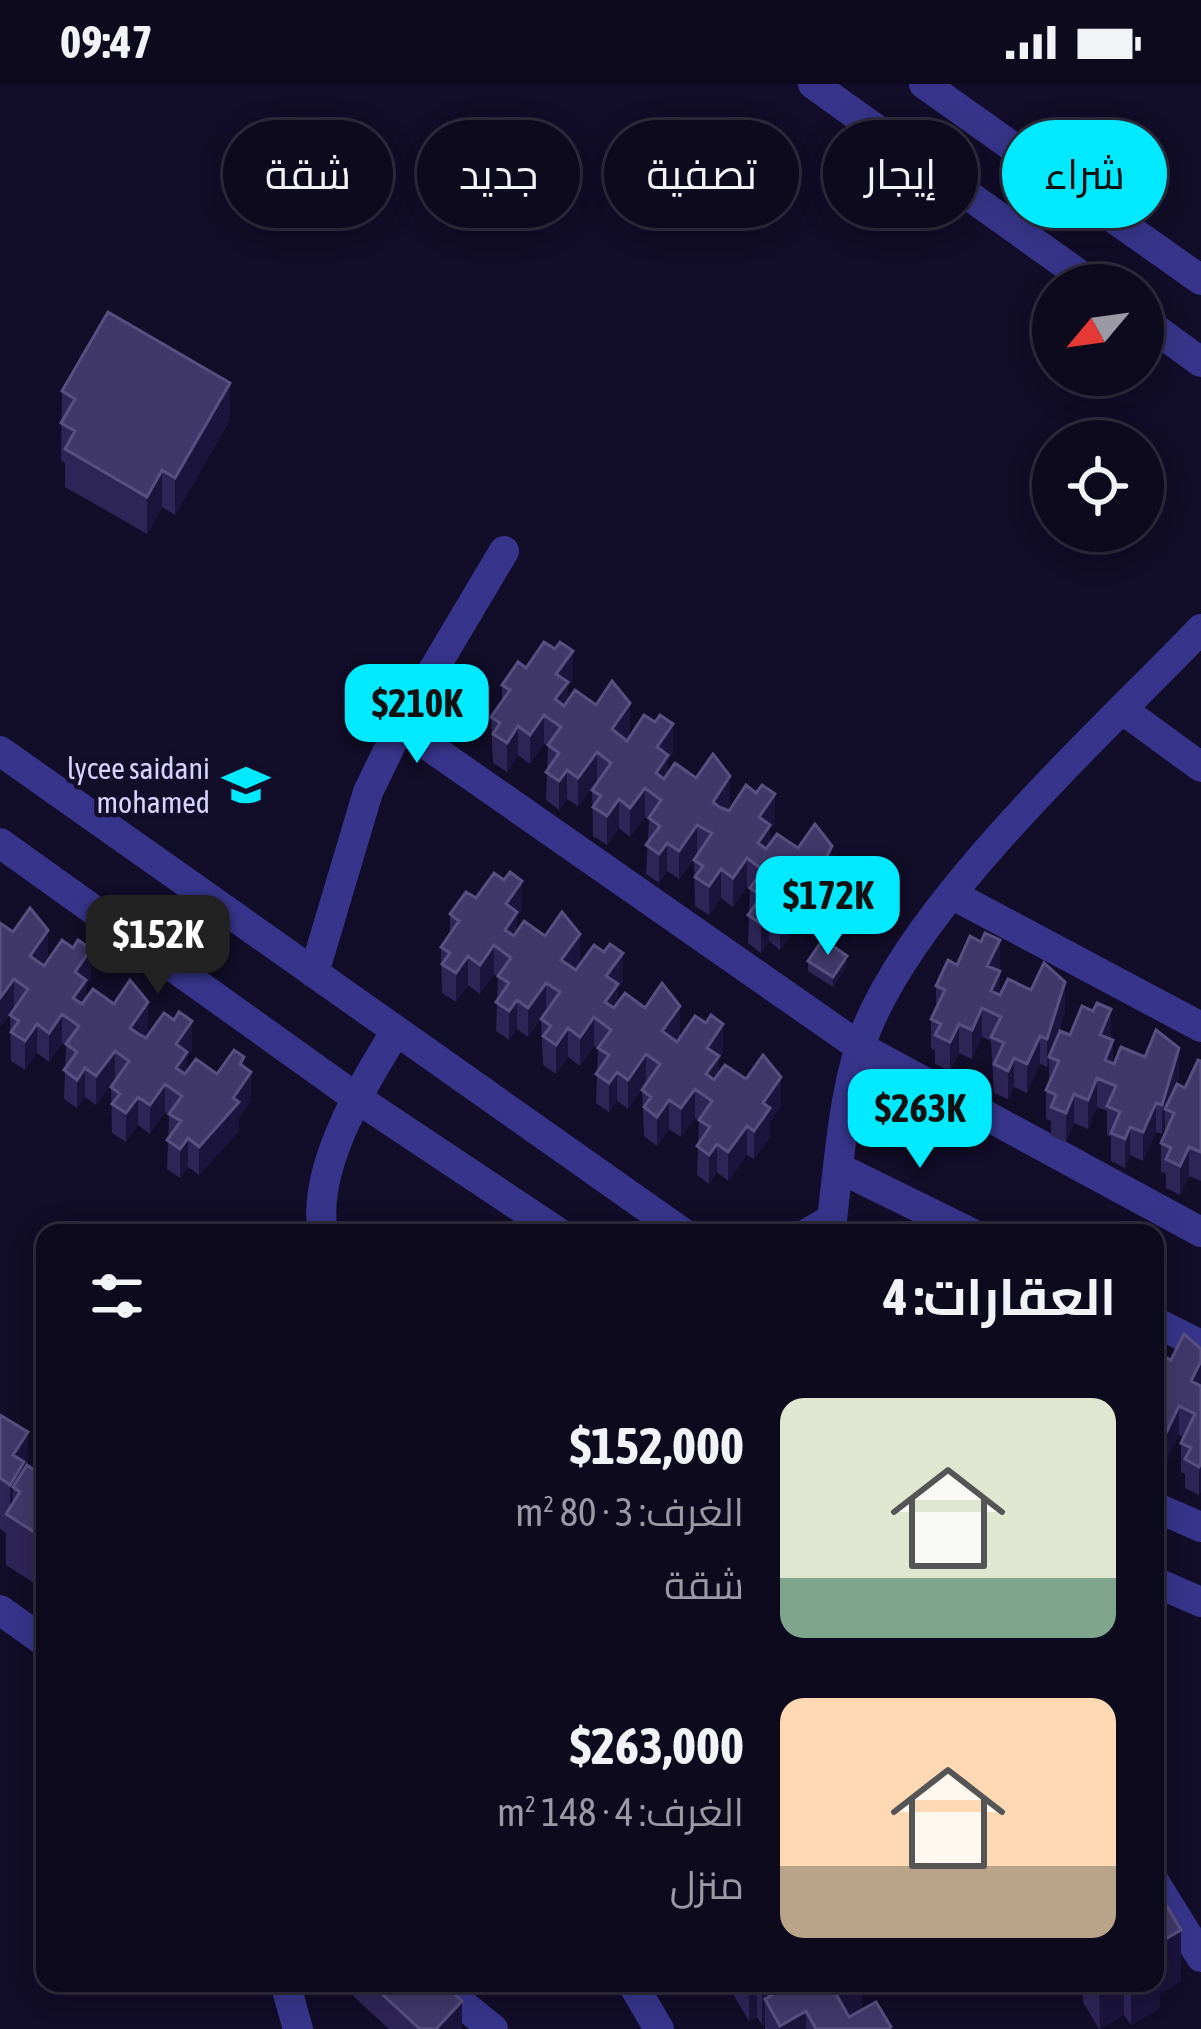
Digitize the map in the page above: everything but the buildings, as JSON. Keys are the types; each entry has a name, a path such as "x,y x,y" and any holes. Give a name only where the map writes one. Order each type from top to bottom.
{"street":[{"path":"813,84 1065,264"},
{"path":"924,84 1201,280"},
{"path":"1164,335 1201,362"},
{"path":"314,973 368,793 400,726 504,551"},
{"path":"825,1224 860,1047 885,994 953,895 1201,629"},
{"path":"1124,710 1201,767"},
{"path":"400,726 860,1047 1201,1232"},
{"path":"0,751 670,1224"},
{"path":"0,843 355,1097 546,1224"},
{"path":"953,895 1201,1028"},
{"path":"321,1224 318,1206 355,1097 396,1031"},
{"path":"839,1168 953,1224"},
{"path":"1164,1326 1201,1345"},
{"path":"1164,1511 1201,1527"},
{"path":"1164,1586 1201,1602"},
{"path":"0,1610 36,1636"},
{"path":"1164,1897 1201,1957"},
{"path":"288,1992 298,2029"},
{"path":"447,1992 494,2029"},
{"path":"637,1992 659,2029"}],"place":[{"name":"lycee saidani mohamed","path":"246,785"}]}
